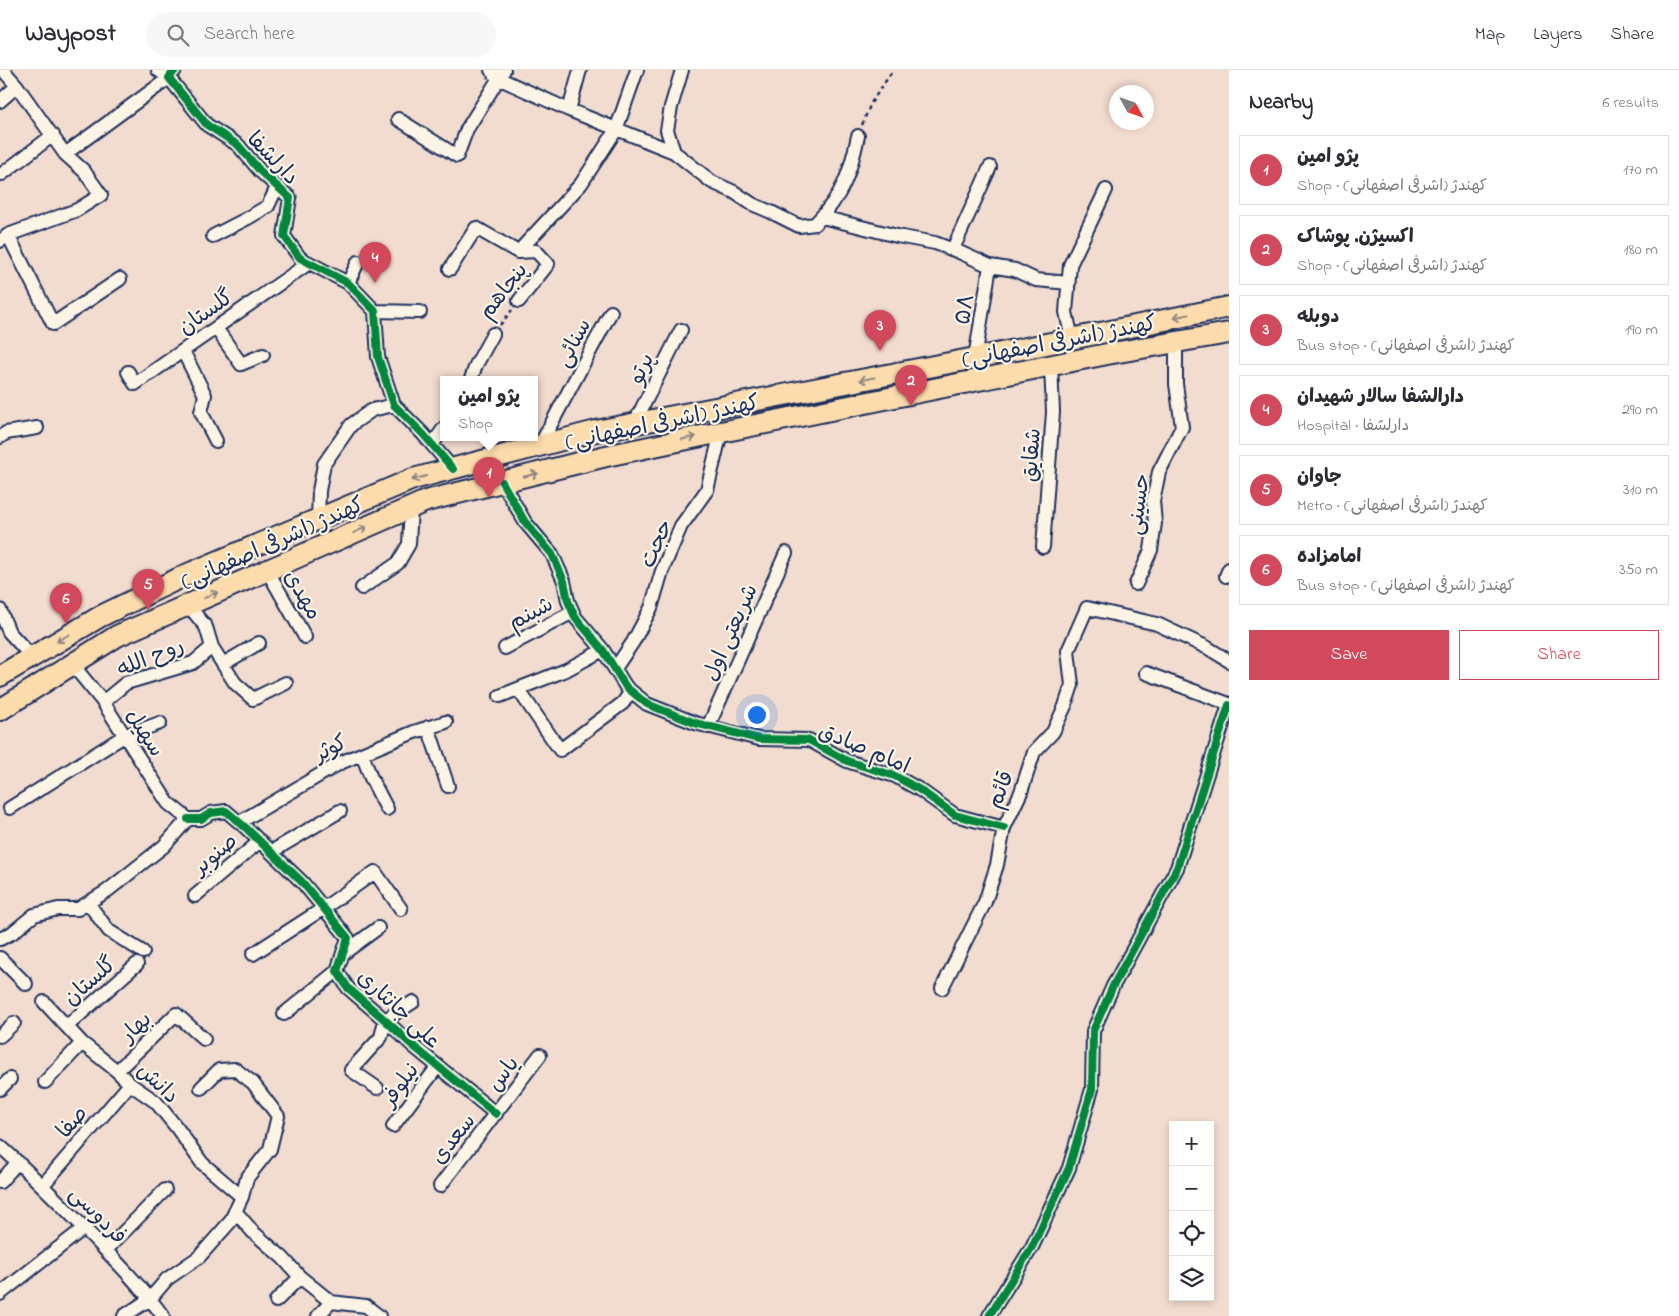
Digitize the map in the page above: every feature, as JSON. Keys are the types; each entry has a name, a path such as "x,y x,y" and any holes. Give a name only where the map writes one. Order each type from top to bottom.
{"main road":[{"name":"کهندژ (اشرفی اصفهانی)","path":"0,676 101,616 188,574 413,479 596,431 1229,307"},
{"name":"کهندژ (اشرفی اصفهانی)","path":"0,710 117,636 426,501 606,456 914,392 1229,333"},
{"path":"911,370 914,392"},
{"path":"166,615 161,609 162,605 172,594 252,555 258,544"},
{"path":"32,690 39,677 65,658 112,629 114,624 111,617 101,616"}],"street":[{"path":"3,70 17,86 65,154 84,171 101,195 76,210 2,238 53,324 120,279"},
{"name":"دارلشفا","path":"158,70 172,74 207,125 238,145 261,172 290,198 284,236 300,258 348,283 375,311"},
{"path":"569,110 580,70"},
{"path":"518,252 581,184 616,130 637,70"},
{"path":"674,152 667,130 671,107 682,70"},
{"path":"398,119 457,156 467,130 498,73 569,110 674,152 712,182 798,226 815,224 831,208 846,182 858,136"},
{"path":"65,154 172,74"},
{"path":"0,101 17,86"},
{"path":"2,174 53,136"},
{"path":"953,249 990,167"},
{"path":"213,236 268,206 278,187"},
{"path":"1072,339 1066,312 1070,265 1106,190"},
{"path":"822,217 897,236 935,243 990,266 1015,270 1036,280 1069,283"},
{"name":"پنجاهم","path":"450,269 476,228 518,252 536,251 548,264 519,301"},
{"path":"348,283 358,262"},
{"name":"گلستان","path":"128,372 135,384 310,263"},
{"name":"۵۸","path":"976,358 990,266"},
{"path":"420,312 375,311 378,357 394,405 453,469"},
{"name":"سنائی","path":"540,445 611,312"},
{"path":"216,328 241,364 263,355"},
{"name":"پرتو","path":"634,424 681,330"},
{"name":"پنجاهم","path":"471,376 493,334"},
{"name":"حسینی","path":"1136,584 1151,550 1155,523 1153,501 1159,472 1182,427 1176,384 1176,342"},
{"path":"183,351 206,394 201,412 216,441"},
{"name":"شقایق","path":"1043,547 1053,412 1051,365"},
{"path":"318,519 319,491 324,464 351,425 372,410 394,405"},
{"path":"0,437 37,428"},
{"name":"حجت","path":"616,667 633,642 651,608 662,571 681,526 707,490 721,432"},
{"path":"432,445 440,434"},
{"name":"امام صادق","path":"502,482 525,522 552,554 564,581 568,601 575,617 616,667 626,687 647,704 695,723 759,739 809,740 847,761 895,776 920,790 955,816 1004,828"},
{"path":"362,588 398,563 409,544 411,507"},
{"name":"شریعتی اول","path":"708,727 786,553"},
{"name":"مهدی","path":"267,570 305,637"},
{"path":"188,605 206,627 212,647 235,683 253,699 286,683"},
{"name":"قائم","path":"942,988 985,902 997,865 1004,828 1021,792 1034,752 1053,732 1065,706 1072,685 1068,651 1087,608 1157,624 1208,648 1229,661"},
{"path":"0,610 9,632 32,657"},
{"name":"شبنم","path":"505,648 573,612"},
{"path":"223,664 259,643"},
{"name":"روح الله","path":"103,702 126,683 193,663 212,647"},
{"path":"500,696 566,670 603,650"},
{"name":"سهیل","path":"72,664 103,702 168,803 188,819"},
{"path":"989,1316 1032,1246 1069,1168 1092,1088 1093,1031 1113,986 1177,868 1229,705 1146,674"},
{"path":"518,689 560,750 623,703 631,691"},
{"name":"کوثر","path":"240,822 340,763 428,727 446,722"},
{"path":"10,808 124,736 160,723"},
{"path":"428,727 448,786"},
{"path":"362,754 370,778 387,809"},
{"name":"علی جانثاری","path":"188,819 201,819 211,813 226,811 272,852 303,883 348,938 337,970 348,988 412,1045 496,1114"},
{"path":"272,852 340,811"},
{"path":"0,939 12,933 34,915 58,909 78,909 107,891 164,846 188,819"},
{"name":"صنوبر","path":"195,896 260,841"},
{"path":"253,954 375,872 400,909"},
{"name":"گلستان","path":"67,1026 140,958 109,931 88,903"},
{"path":"344,953 378,928"},
{"path":"0,958 26,984"},
{"path":"284,1014 337,970"},
{"name":"دانش","path":"44,1002 82,1043 130,1084 156,1102 202,1163 242,1197"},
{"path":"377,1088 352,1070 380,1037 385,1020 413,1002"},
{"name":"بهار","path":"117,1071 176,1014 204,1039"},
{"path":"0,1036 14,1023"},
{"path":"46,1082 82,1043"},
{"name":"یاس","path":"496,1114 540,1055"},
{"name":"نیلوفر","path":"394,1126 438,1066"},
{"name":"دانش","path":"124,1316 150,1299 167,1279 199,1257 230,1222 242,1197 247,1178 270,1149 278,1116 253,1083 235,1069 219,1070 201,1088"},
{"path":"0,1089 10,1078"},
{"name":"صفا","path":"42,1185 130,1084"},
{"name":"سعدی","path":"440,1186 496,1114"},
{"name":"فردوسی","path":"0,1146 42,1185 106,1250 163,1316"},
{"path":"0,1182 18,1162"},
{"path":"106,1250 165,1190"},
{"path":"235,1211 253,1232 283,1258 300,1277 331,1302 366,1306 379,1316"},
{"path":"0,1294 84,1228"},
{"path":"276,1301 300,1277"},
{"path":"318,1316 331,1302"}],"path":[{"path":"858,136 871,103 893,70"}],"cycle path":[{"path":"175,70 169,78 207,125 238,145 261,172 290,198 284,236 300,258 348,283 375,311 378,357 394,405 423,434 453,469"},
{"path":"502,482 525,522 552,554 564,581 568,601 575,617 603,650 626,687 647,704 695,723 759,739 809,740 847,761 895,776 920,790 955,815 1004,828"},
{"path":"989,1316 1032,1247 1069,1168 1092,1089 1093,1031 1113,986 1177,868 1229,705"},
{"path":"188,819 201,819 211,813 226,811 246,828 303,883 348,938 337,971 348,988 412,1045 496,1114"}],"place":[{"name":"دارالشفا سالار شهیدان","path":"375,283"},
{"name":"دوبله","path":"880,351"},
{"name":"اکسیژن. پوشاک","path":"911,406"},
{"name":"پژو امین","path":"489,498"},
{"name":"جاوان","path":"148,610"},
{"name":"امامزاده","path":"66,624"}]}
